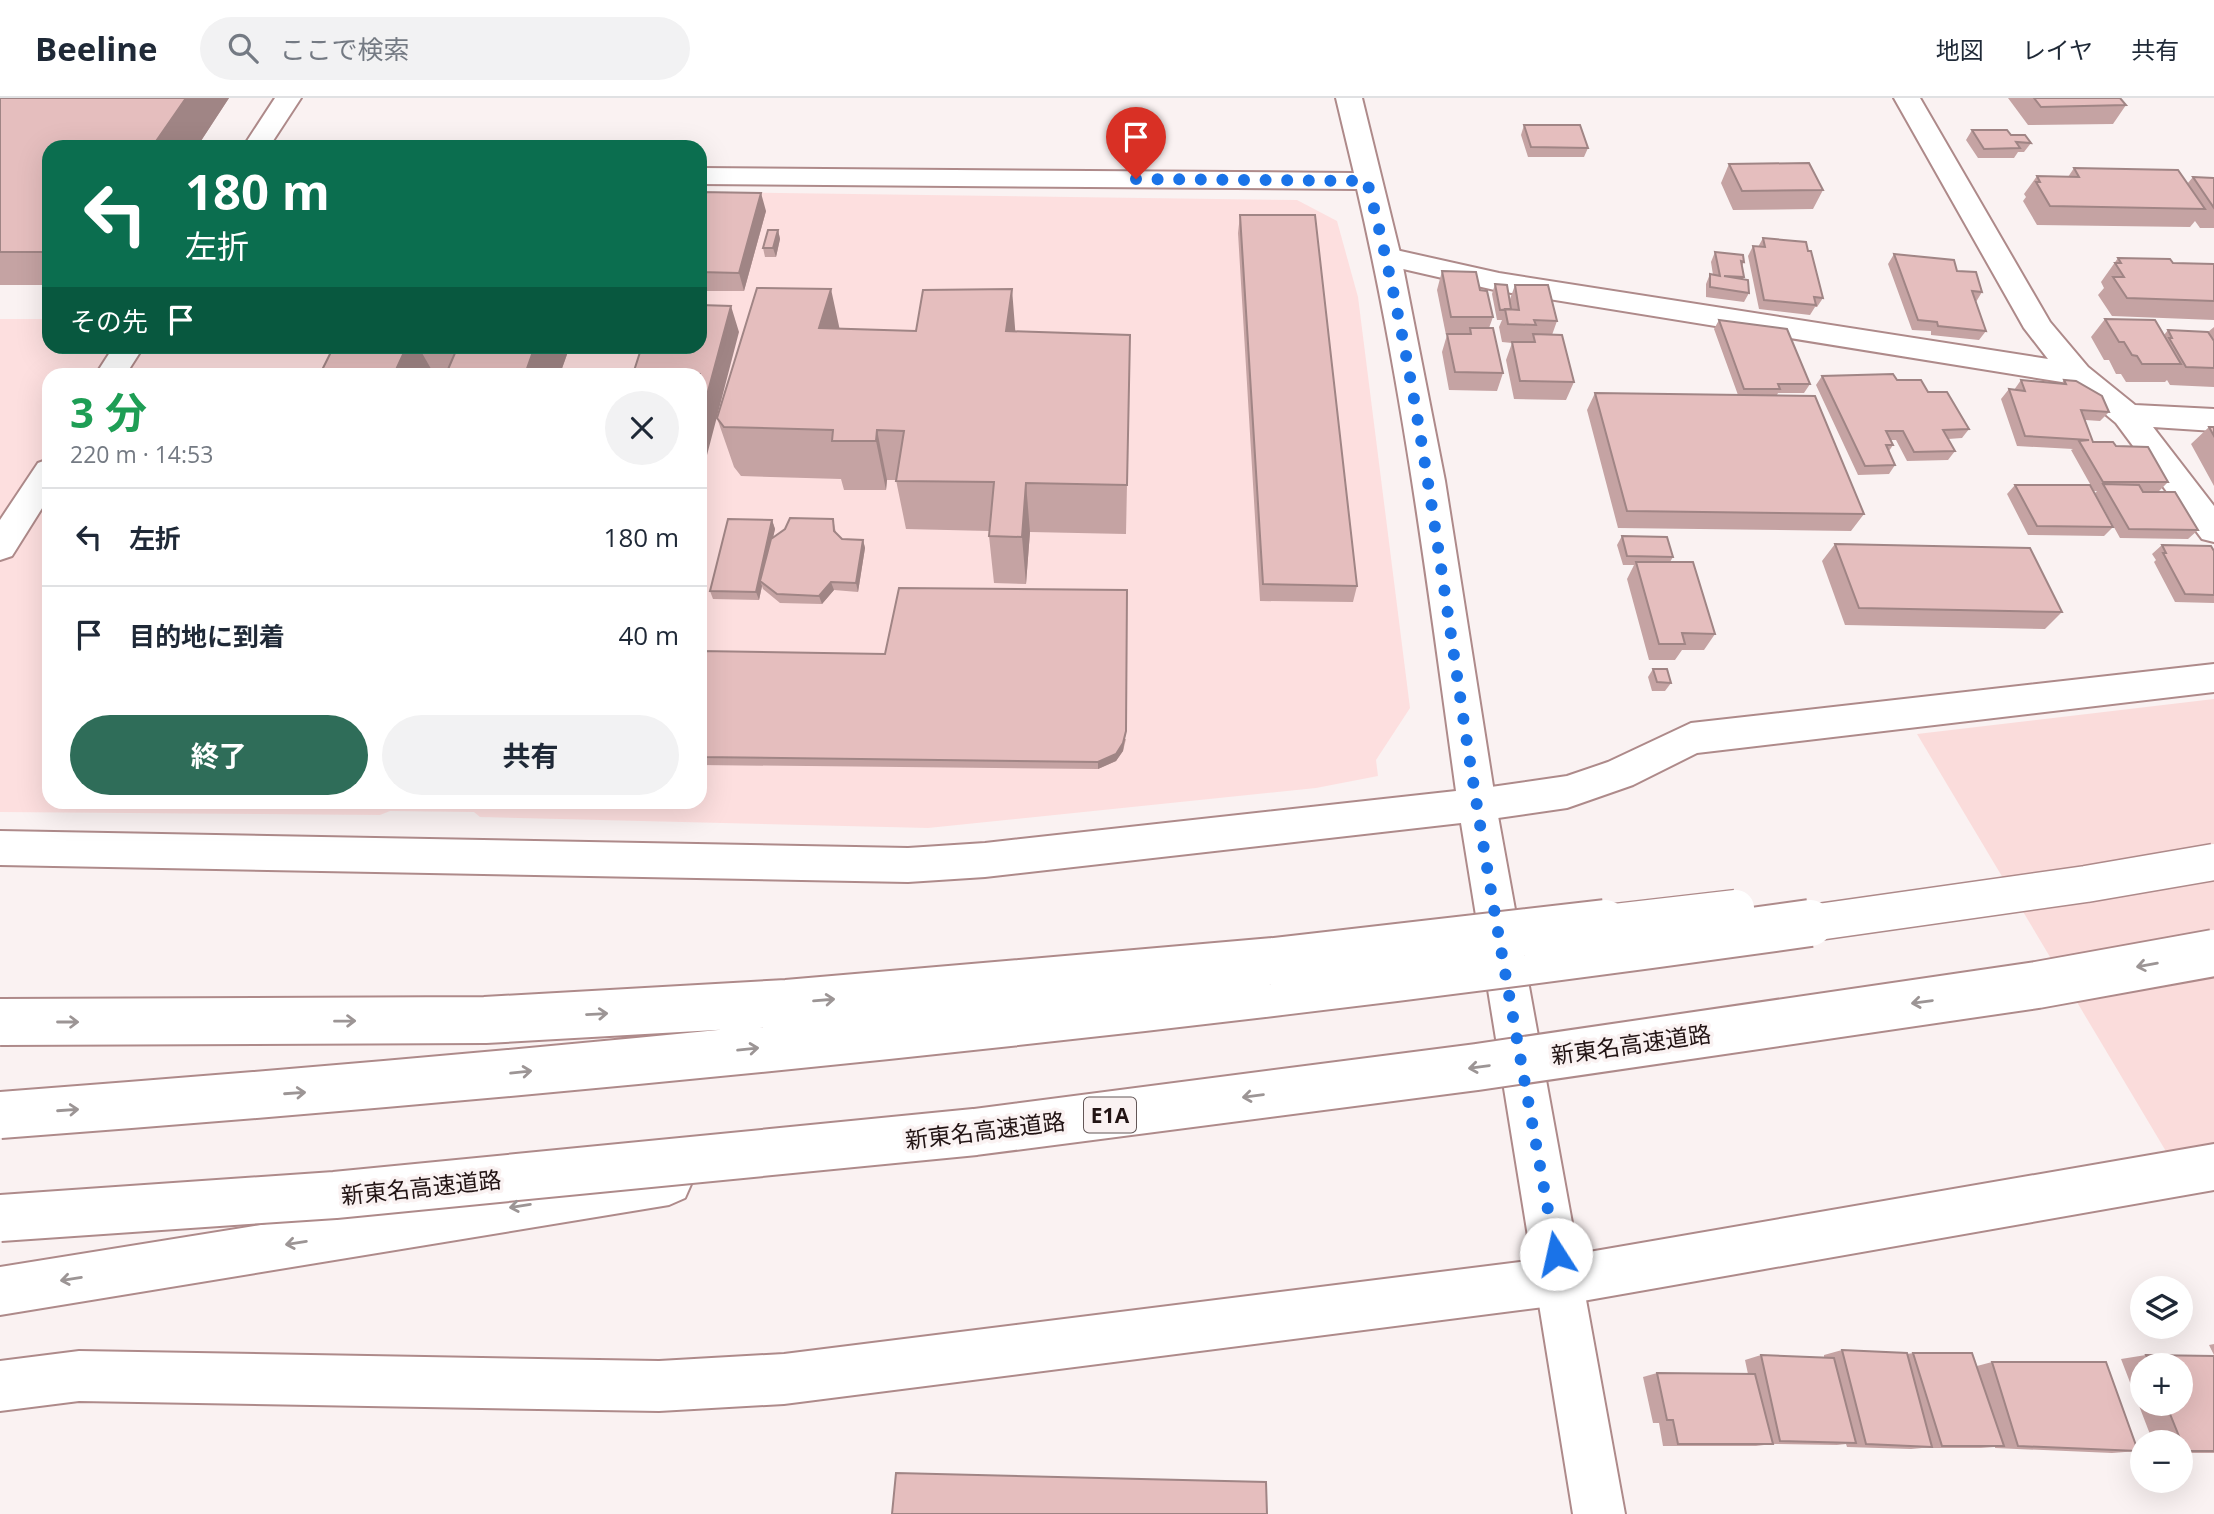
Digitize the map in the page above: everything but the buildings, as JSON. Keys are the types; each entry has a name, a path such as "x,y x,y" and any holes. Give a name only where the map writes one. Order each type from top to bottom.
{"main road":[{"path":"261,140 288,98"},
{"path":"1349,98 1387,257 1429,481 1477,806 1599,1514"},
{"path":"1907,98 2039,328 2077,374 2127,415 2214,530"},
{"path":"707,176 1367,181"},
{"path":"1387,257 1499,282 2077,374"},
{"path":"2127,415 2214,420"},
{"path":"0,547 42,482"},
{"path":"0,848 908,865 998,859 1477,806 1567,792 1620,774 1691,738 2214,678"},
{"path":"0,1115 360,1088 971,1027 1541,961 2086,884 2214,862"},
{"path":"0,1022 485,1020 787,1003 1275,961 1761,905 2086,884"},
{"name":"新東名高速道路","path":"0,1218 335,1195 975,1132 1477,1067 2037,985 2214,953"},
{"path":"0,1291 975,1132"},
{"path":"0,1386 79,1376 659,1386 784,1379 1560,1281 2214,1167"}],"shaded area":[{"path":"707,192 1297,200 1337,221 1358,297 1410,708 1376,760 1378,776 1316,788 928,828 480,817 474,812 390,811 380,815 0,812 0,319 42,319 42,354 707,354"},
{"path":"2214,699 2214,1145 2167,1153 1917,734"}],"route":[{"path":"1136,179 1367,181 1387,257 1429,481 1477,806 1556,1254"}]}
